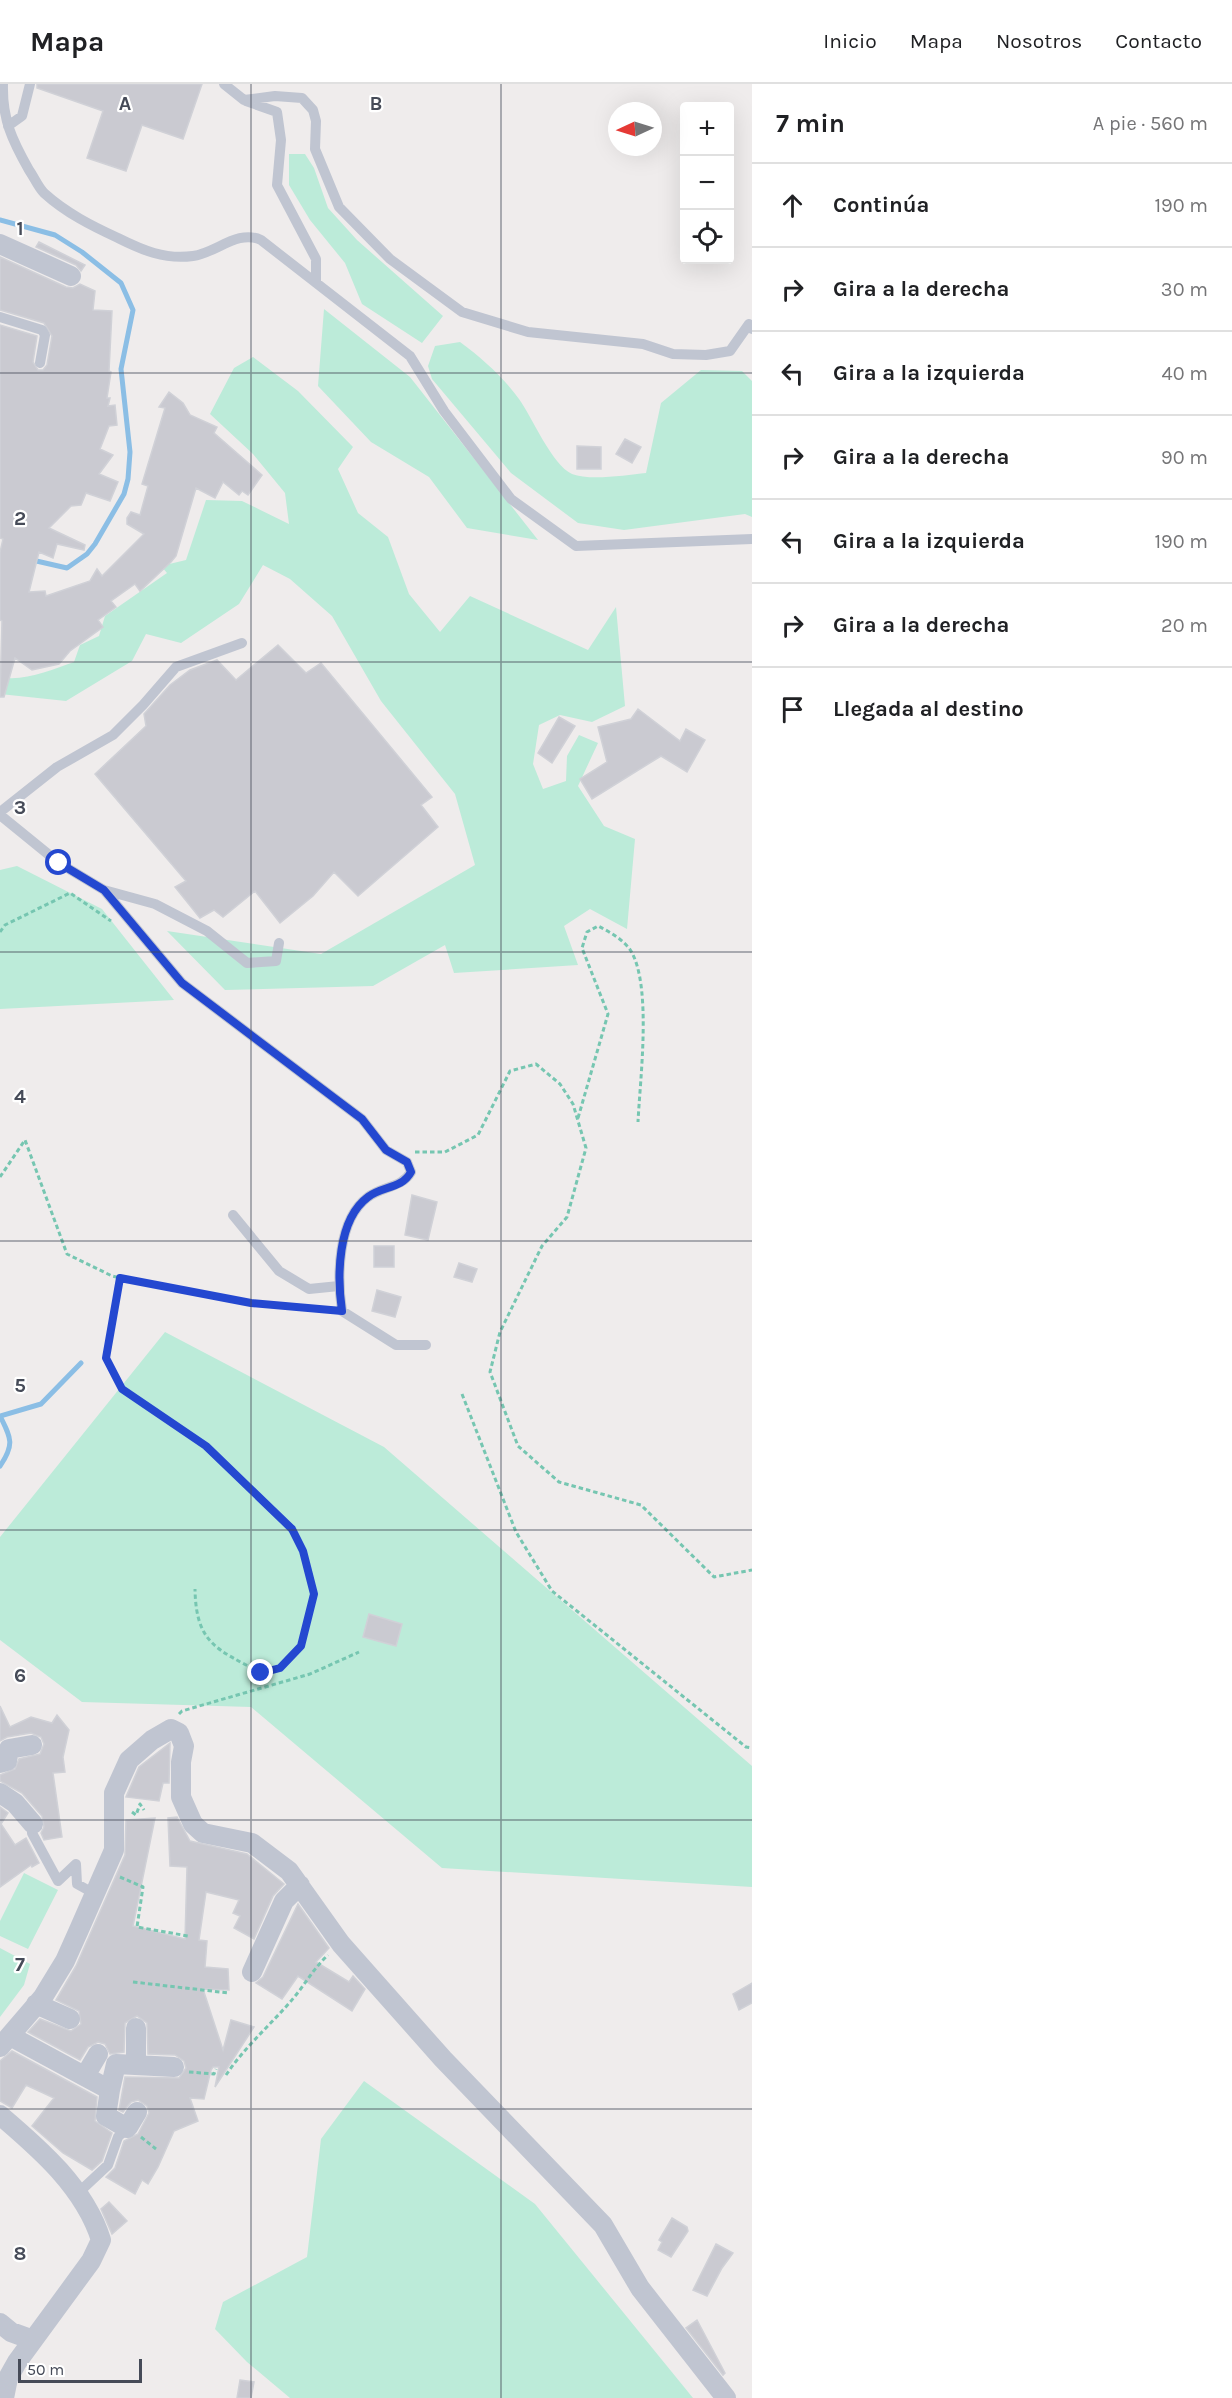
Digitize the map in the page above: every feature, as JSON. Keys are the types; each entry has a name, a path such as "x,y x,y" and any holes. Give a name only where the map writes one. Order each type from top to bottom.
{"street":[{"path":"0,244 71,276"},
{"path":"110,2090 85,2076 5,2041 36,2004 65,1961 95,1894 114,1850 114,1793 129,1760 152,1740 171,1729 179,1733 184,1746 181,1762 181,1797 193,1824 203,1833 243,1839 252,1843 289,1871 341,1944 443,2059 603,2225 640,2288 726,2398"},
{"path":"0,1763 7,1761 9,1749 32,1745"},
{"path":"0,1793 15,1803 33,1824"},
{"path":"252,1972 284,1901 300,1885"},
{"path":"36,2004 70,2019"},
{"path":"136,2028 136,2065"},
{"path":"85,2076 98,2054"},
{"path":"131,2122 106,2116 116,2064 174,2067"},
{"path":"0,2115 45,2153 77,2194 101,2240 91,2260 8,2378 4,2398"},
{"path":"0,2323 11,2332 33,2340"}],"lane":[{"path":"3,84 3,101 10,136 42,191 82,221 149,253 193,256 220,249 240,237 250,235 273,248 410,356 444,411 511,500 576,546 752,539"},
{"path":"8,126 22,116 30,84"},
{"path":"224,84 244,100 277,112 281,140 277,185 316,259 316,282"},
{"path":"244,100 275,96 302,98 313,110 316,121 315,149 339,207 390,259 462,312 528,333 643,344 673,354 706,355 730,351 749,324 752,329"},
{"path":"0,317 42,330 45,335 40,363"},
{"path":"242,643 176,667 113,735 57,767 0,814 59,863 104,890 155,904 207,931 247,963 276,961 279,944"},
{"path":"104,890 182,983 362,1119 386,1150 407,1162 411,1172 407,1180 368,1197 349,1220 339,1286 342,1311 396,1345 426,1345"},
{"path":"233,1215 279,1271 309,1289 339,1286"},
{"path":"33,1824 32,1833 58,1881 76,1864 77,1884 95,1894"},
{"path":"77,2194 108,2165 118,2137 131,2122"}],"path":[{"path":"0,932 5,925 69,893 117,925"},
{"path":"577,1119 608,1014 582,948 588,932 598,926 614,934 631,951 640,982 642,1013 638,1122"},
{"path":"386,1150 445,1152 478,1135 510,1071 536,1064 560,1084 573,1104 586,1148 567,1217 542,1246 500,1332 490,1372 518,1446 559,1482 641,1504 714,1576 752,1570"},
{"path":"0,1177 25,1140 67,1254 120,1278 251,1303 342,1311"},
{"path":"120,1278 106,1358 122,1389 206,1446 292,1529 303,1551 314,1594 301,1646 280,1668 261,1673 207,1640 195,1615 195,1589"},
{"path":"462,1394 516,1532 552,1591 746,1747 752,1748"},
{"path":"171,1729 182,1711 310,1674 359,1652"},
{"path":"126,1879 143,1887 137,1927 188,1936"},
{"path":"226,2075 258,2034 296,1995 316,1967 341,1944"},
{"path":"133,1982 229,1993"},
{"path":"174,2067 183,2071 210,2074 214,2074 216,2069"}],"green space":[{"path":"289,154 305,154 314,168 328,208 357,240 443,316 422,343 362,304 345,263 310,220 289,185"},
{"path":"324,309 410,377 538,540 467,528 429,477 371,442 318,386"},
{"path":"460,342 477,355 513,391 557,461 572,474 588,477 646,473 661,403 701,370 742,371 752,381 752,517 745,514 624,530 578,523 511,473 432,379 428,366 435,346"},
{"path":"253,357 298,391 353,447 338,469 358,513 388,537 409,594 440,632 470,596 588,650 616,607 625,706 592,722 560,715 539,725 533,764 543,789 566,781 567,756 579,735 598,743 578,786 604,826 635,839 627,929 590,909 564,926 578,965 454,973 445,945 373,986 225,990 167,931 321,954 475,865 455,794 381,701 332,616 290,579 263,565 239,604 181,643 146,634 132,661 66,701 0,694 0,677 28,677 74,662 80,645 99,636 105,616 167,573 161,566 186,560 206,500 242,501 289,524 285,493 253,454 210,414 234,368"},
{"path":"17,866 102,909 174,1000 0,1009 0,870"},
{"path":"165,1332 384,1447 752,1766 752,1887 442,1868 251,1707 82,1702 0,1640 0,1537"},
{"path":"24,1873 58,1890 28,1949 0,1936 0,1921"},
{"path":"0,1948 30,1964 24,1985 0,2017"},
{"path":"364,2081 535,2204 693,2398 290,2398 247,2362 215,2329 223,2302 307,2257 321,2139"}],"building":[{"path":"37,84 202,84 183,139 142,125 126,171 87,158 103,111 37,88"},
{"path":"39,242 85,265 81,271 76,265 36,247"},
{"path":"0,257 66,287 73,288 80,284 95,291 93,310 112,311 109,371 111,372 107,398 110,398 108,406 115,405 117,425 109,426 100,449 113,455 99,474 118,482 110,501 86,493 81,505 71,506 49,528 85,545 84,550 57,544 53,558 39,552 29,592 45,591 46,596 90,581 97,569 102,576 144,534 127,524 127,518 131,512 140,515 148,486 142,484 165,408 159,407 169,392 183,403 190,415 217,427 214,433 262,475 248,495 242,491 239,495 223,482 215,498 196,488 176,556 171,562 140,591 135,584 111,601 116,607 98,620 103,627 70,651 59,664 32,670 15,658 4,697 0,697 2,621 0,620 0,552 3,539 0,538 0,325 37,336 33,362 38,370 43,370 47,365 52,336 44,323 0,310"},
{"path":"625,439 641,447 632,463 616,454"},
{"path":"577,446 601,447 601,469 577,469"},
{"path":"278,645 306,673 321,663 432,797 421,805 438,827 358,896 334,872 313,896 280,923 255,891 223,917 214,910 200,918 175,887 186,881 95,774 146,726 144,714 170,685 190,670 217,660 236,680"},
{"path":"638,709 680,741 686,729 705,740 687,772 661,756 592,799 580,779 607,762 598,727 631,719"},
{"path":"559,717 575,726 552,763 538,753"},
{"path":"412,1195 437,1202 428,1240 405,1235"},
{"path":"374,1246 394,1246 394,1267 374,1267"},
{"path":"459,1263 477,1269 472,1282 454,1277"},
{"path":"377,1290 401,1297 395,1317 372,1311"},
{"path":"369,1614 402,1624 396,1646 363,1637"},
{"path":"0,1706 10,1727 31,1717 52,1723 57,1715 69,1730 63,1757 65,1772 53,1773 62,1837 44,1840 41,1833 44,1827 42,1816 22,1793 0,1781 0,1775 15,1769 19,1759 40,1754 44,1744 41,1737 31,1733 7,1737 0,1741"},
{"path":"170,1743 169,1783 163,1783 159,1801 126,1797 139,1767"},
{"path":"0,1807 8,1813 1,1824 15,1845 26,1838 39,1863 32,1867 31,1865 0,1887"},
{"path":"177,1817 190,1841 247,1854 284,1884 273,1896 254,1939 234,1928 240,1916 233,1913 239,1900 206,1892 199,1940 207,1941 205,1967 228,1969 229,1990 203,1989 223,2050 231,2020 254,2027 215,2087 219,2067 213,2067 211,2070 204,2099 190,2098 198,2121 174,2131 148,2184 142,2180 135,2194 106,2177 115,2168 124,2141 138,2134 149,2113 147,2106 138,2100 131,2102 123,2112 119,2110 125,2077 179,2078 186,2068 184,2061 175,2055 148,2054 147,2023 137,2016 125,2023 124,2052 110,2054 105,2044 98,2042 88,2047 80,2060 28,2032 40,2019 71,2031 81,2024 79,2011 56,2000 76,1966 125,1855 126,1820 155,1818 133,1926 185,1939 187,1867 170,1866 168,1818"},
{"path":"298,1904 329,1948 316,1962 349,1982 353,1976 365,1989 352,2011 298,1976 282,1999 256,1983 263,1977"},
{"path":"752,1983 752,2003 739,2010 733,1994"},
{"path":"12,2051 97,2097 95,2121 112,2133 102,2161 92,2170 63,2153 32,2126 54,2098 26,2085 12,2108 0,2101 0,2061"},
{"path":"109,2202 127,2221 112,2234 101,2209"},
{"path":"672,2218 687,2227 688,2231 671,2257 658,2250 662,2242 659,2240"},
{"path":"716,2244 733,2253 707,2296 693,2290"},
{"path":"697,2320 725,2373 723,2375 686,2328"},
{"path":"240,2380 254,2382 251,2398 237,2398"}],"waterway":[{"path":"0,220 55,235 82,252 121,283 133,310 121,369 130,452 128,479 124,494 87,554 67,568 32,560"},
{"path":"0,1416 41,1404 81,1363"},
{"path":"0,1416 10,1441 8,1452 0,1466"}],"route":[{"path":"59,863 104,890 182,983 302,1071 362,1119 386,1150 407,1162 411,1172 407,1180 368,1197 349,1220 339,1286 342,1311 251,1303 120,1278 106,1358 122,1389 206,1446 292,1529 303,1551 314,1594 301,1646 280,1668 261,1673"}]}
